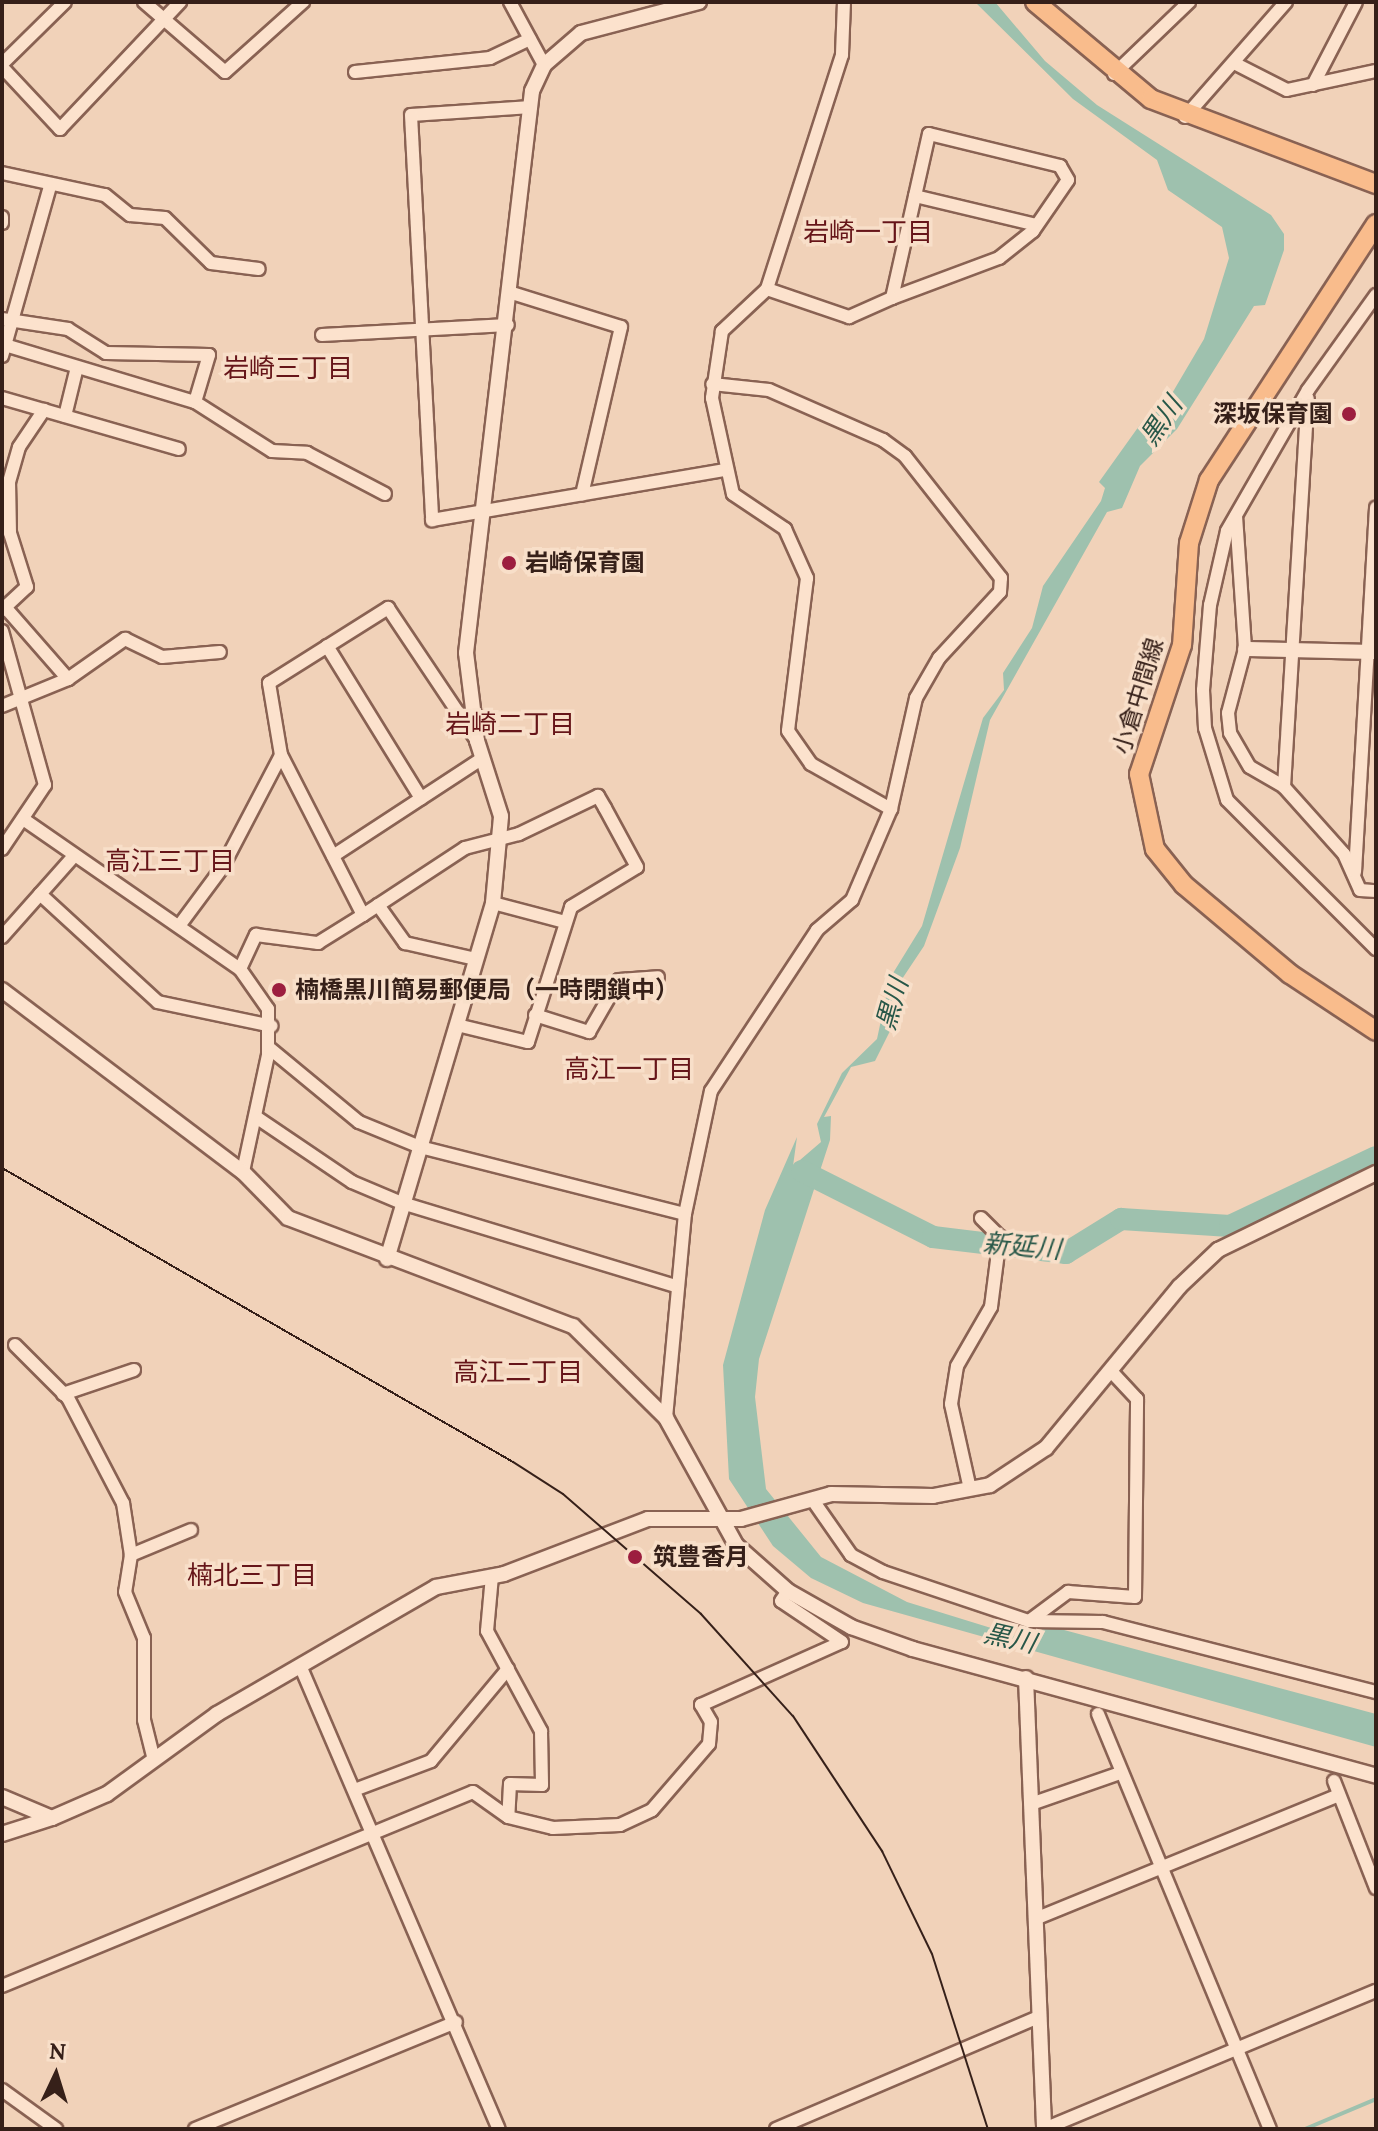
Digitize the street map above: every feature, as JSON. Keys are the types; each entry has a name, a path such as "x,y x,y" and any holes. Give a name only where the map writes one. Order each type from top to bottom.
{"main road":[{"path":"1035,2 1114,74 1185,117 1376,184"},
{"name":"小倉中間線","path":"1376,224 1209,480 1189,543 1182,645 1139,774 1155,849 1184,885 1290,974 1376,1031"}],"street":[{"path":"65,2 2,65 60,129 180,2"},
{"path":"144,2 167,15 225,72 303,2"},
{"path":"510,2 544,65"},
{"path":"387,1259 493,903 501,839 477,741 466,653 512,293 531,107 544,65 581,33 699,2"},
{"path":"844,2 842,55 767,289 722,331 712,384 724,470 733,494 753,514 785,529 807,578 789,719 793,742 811,764 891,809"},
{"path":"1171,2 1187,7"},
{"path":"1185,117 1286,2"},
{"path":"1313,85 1356,2"},
{"path":"1114,74 1187,7"},
{"path":"355,72 490,58 530,39"},
{"path":"1234,63 1287,90 1376,71"},
{"path":"531,107 411,115 432,520 724,470"},
{"path":"767,289 849,317 999,258 1037,225 1068,180 1060,166 929,134 892,298"},
{"path":"2,173 50,186 105,195 130,215 165,218 226,269 259,269"},
{"path":"50,186 7,320 3,350 77,367 195,402 272,451 307,453 385,494"},
{"path":"915,196 1037,225"},
{"path":"512,293 621,327 582,495"},
{"path":"1376,295 1308,390 1219,551 1210,605 1203,690 1212,757 1239,815 1376,949"},
{"path":"7,320 68,329 106,353 209,355 195,402"},
{"path":"322,335 508,325"},
{"path":"65,416 77,367"},
{"path":"666,1418 675,1286 685,1214 711,1091 817,930 852,900 891,809 916,698 939,658 1000,592 1001,578 905,456 883,440 769,390 712,384"},
{"path":"1284,787 1308,390"},
{"path":"2,398 179,449"},
{"path":"44,410 9,482 10,533 27,587 4,608 68,679"},
{"path":"1376,508 1371,652 1355,874 1360,890 1376,891"},
{"path":"1236,516 1245,649 1228,713 1230,733 1250,767 1284,787 1355,874"},
{"path":"363,915 281,755 269,683 388,608 477,741"},
{"path":"2,631 45,785 26,821 3,845"},
{"path":"2,706 23,701 68,679 125,639 162,657 220,652"},
{"path":"327,646 421,798"},
{"path":"1245,649 1371,652"},
{"path":"179,926 222,868 281,755"},
{"path":"333,856 483,758"},
{"path":"240,969 256,935 318,943 465,848 501,839 598,796 637,867 571,907 528,1042 457,1025"},
{"path":"26,821 73,857 240,969 272,1026 243,1172"},
{"path":"2,937 73,857"},
{"path":"40,894 158,1002 272,1026"},
{"path":"493,903 565,922"},
{"path":"378,905 405,943 476,959"},
{"path":"535,1015 589,1032 619,980 658,977"},
{"path":"2,990 243,1172 288,1218 387,1259 563,1321 666,1418 720,1521 788,1591 851,1627 1376,1776"},
{"path":"268,1047 359,1122 420,1147 685,1214"},
{"path":"256,1117 352,1182 402,1203 675,1286"},
{"path":"2,1834 52,1818 107,1794 217,1714 302,1670 436,1587 492,1576 648,1519 741,1519 805,1500 970,1489 1019,1471 1113,1373 1179,1287 1218,1250 1376,1173"},
{"path":"970,1489 951,1404 957,1366 991,1307 1000,1237 981,1218"},
{"path":"15,1345 63,1394 123,1503 131,1555 125,1592 144,1638 144,1720 154,1760"},
{"path":"63,1394 134,1370"},
{"path":"1029,1621 1068,1592 1135,1597 1137,1399 1113,1373"},
{"path":"805,1500 851,1555 1029,1621 1103,1622 1376,1692"},
{"path":"131,1555 191,1530"},
{"path":"492,1576 487,1631 541,1731 542,1785 510,1784 508,1817"},
{"path":"2,1986 473,1792 508,1817 589,1829 652,1810 709,1744 711,1722 701,1705 842,1642 781,1601 788,1591"},
{"path":"357,1789 431,1761 508,1669"},
{"path":"302,1670 375,1830 499,2129"},
{"path":"1026,1678 1044,2129 1376,1991"},
{"path":"1098,1714 1270,2129"},
{"path":"1031,1804 1120,1773"},
{"path":"1334,1781 1337,1796 1376,1888"},
{"path":"1035,1919 1337,1796"},
{"path":"2,1797 52,1818"},
{"path":"776,2129 1039,2017"},
{"path":"195,2129 456,2022"},
{"path":"2,2090 56,2129"}],"water":[{"name":"黒川","path":"975,2 995,2 1045,61 1097,105 1271,215 1284,234 1284,250 1265,305 1254,306 1177,429 1140,466 1122,508 1107,512 990,720 960,848 924,946 898,985 896,1019 875,1061 851,1067 824,1117 831,1116 830,1140 759,1359 755,1397 766,1489 821,1557 907,1602 1017,1636 1053,1627 1376,1714 1376,1747 863,1603 811,1578 773,1546 729,1479 723,1365 765,1210 797,1137 793,1166 821,1142 817,1124 842,1073 877,1039 890,978 922,926 983,718 1004,690 1003,673 1032,628 1043,586 1101,501 1105,488 1099,482 1144,419 1164,407 1204,339 1229,258 1222,227 1168,190 1157,160 1073,99"}],"waterway":[{"name":"新延川","path":"802,1171 933,1237 1066,1253 1121,1219 1230,1226 1376,1157"},
{"path":"1305,2129 1376,2099"}],"tram line":[{"path":"2,1168 513,1462 563,1494 701,1614 793,1716 882,1851 932,1954 988,2129"}],"place":[{"name":"深坂保育園","path":"1349,414"},
{"name":"岩崎保育園","path":"509,563"},
{"name":"楠橋黒川簡易郵便局（一時閉鎖中）","path":"279,990"},
{"name":"筑豊香月","path":"635,1557"}],"district":[{"name":"岩崎一丁目","path":"868,232"},
{"name":"岩崎三丁目","path":"288,368"},
{"name":"岩崎二丁目","path":"510,724"},
{"name":"高江三丁目","path":"170,861"},
{"name":"高江一丁目","path":"629,1069"},
{"name":"高江二丁目","path":"518,1372"},
{"name":"楠北三丁目","path":"252,1575"}]}
